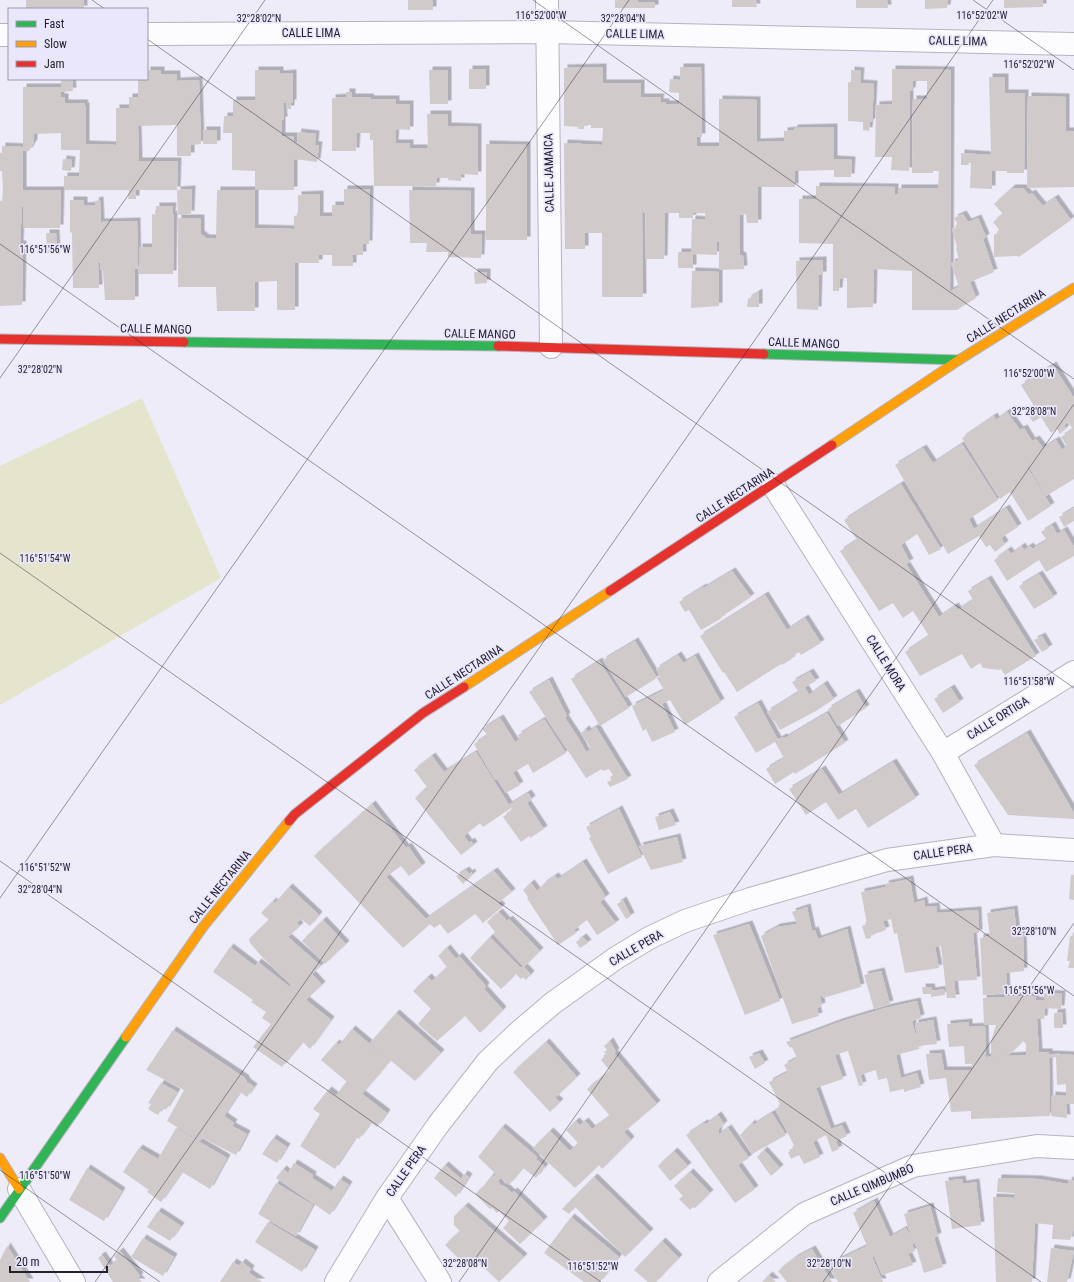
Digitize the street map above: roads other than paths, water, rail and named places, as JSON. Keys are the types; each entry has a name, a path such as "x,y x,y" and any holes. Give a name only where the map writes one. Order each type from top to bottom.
{"street":[{"name":"CALLE JAMAICA","path":"547,0 551,347"},
{"name":"CALLE LIMA","path":"148,34 547,32 1074,44"},
{"name":"CALLE NECTARINA","path":"0,1218 202,927 295,814 423,712 773,485 959,360 1074,288"},
{"name":"CALLE MANGO","path":"0,339 551,347 959,360"},
{"name":"CALLE MORA","path":"773,485 943,753 994,846"},
{"name":"CALLE ORTIGA","path":"943,753 1074,672"},
{"name":"CALLE PERA","path":"336,1282 387,1198 438,1124 488,1061 553,1003 616,958 649,938 685,921 750,899 887,860 994,846 1074,850"},
{"name":"CALLE QIMBUMBO","path":"719,1282 804,1214 913,1166 1037,1146 1074,1148"},
{"path":"0,1158 74,1282"},
{"path":"387,1198 440,1282"}]}
